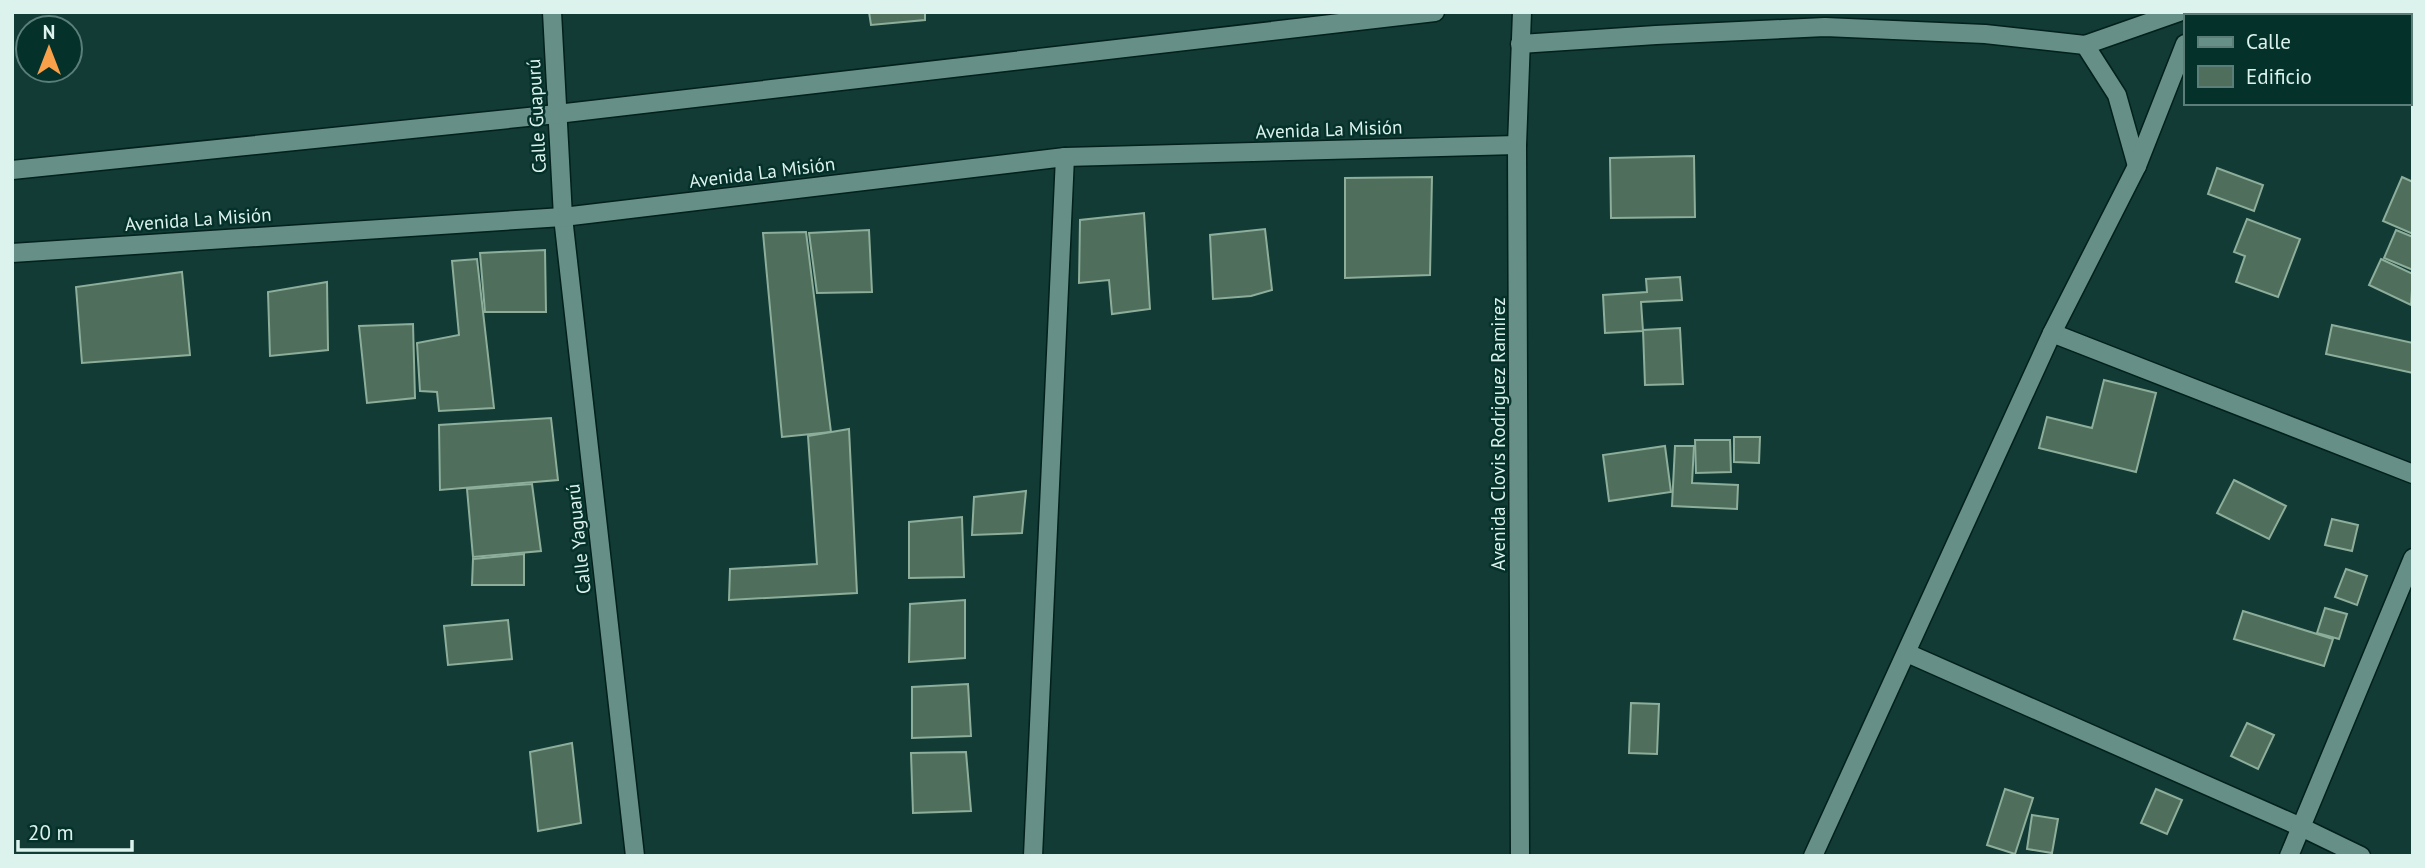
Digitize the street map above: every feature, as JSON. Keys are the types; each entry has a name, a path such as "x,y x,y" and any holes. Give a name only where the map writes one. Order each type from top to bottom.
{"street":[{"name":"Calle Guapurú","path":"552,12 563,216"},
{"path":"12,170 556,114 1435,12"},
{"name":"Avenida Clovis Rodriguez Ramirez","path":"1520,856 1517,145 1522,12"},
{"path":"1520,44 1827,20 2085,45 2179,12"},
{"path":"2085,45 2117,95 2137,166"},
{"path":"1813,856 2052,333 2137,166 2184,47"},
{"name":"Avenida La Misión","path":"12,253 563,216 1065,157 1517,145"},
{"path":"1033,856 1065,157"},
{"name":"Calle Yaguarú","path":"563,216 635,856"},
{"path":"2052,333 2413,474"},
{"path":"2289,856 2413,558"},
{"path":"1907,653 2361,856"}],"building":[{"path":"869,12 925,12 925,20 871,25"},
{"path":"1694,156 1695,217 1611,218 1610,158"},
{"path":"2217,168 2263,185 2254,211 2208,194"},
{"path":"1432,177 1430,275 1345,278 1345,178"},
{"path":"2402,177 2413,182 2413,234 2383,221"},
{"path":"1144,213 1150,309 1112,314 1109,280 1079,283 1080,220"},
{"path":"2247,219 2300,239 2278,297 2236,282 2245,256 2234,252"},
{"path":"1265,229 1272,290 1251,296 1213,299 1210,235"},
{"path":"869,230 872,292 817,293 809,233"},
{"path":"2396,230 2413,237 2413,270 2384,258"},
{"path":"806,232 831,432 782,437 763,233"},
{"path":"545,250 546,312 485,312 480,253"},
{"path":"477,259 494,408 439,411 437,392 420,391 417,343 459,335 452,261"},
{"path":"2381,259 2413,274 2411,305 2369,285"},
{"path":"182,272 190,355 82,363 76,287"},
{"path":"1680,277 1682,300 1641,302 1643,331 1605,333 1603,295 1647,292 1646,279"},
{"path":"327,282 328,350 270,356 268,292"},
{"path":"413,324 415,398 367,403 359,326"},
{"path":"2332,325 2413,343 2413,373 2326,354"},
{"path":"1680,328 1683,384 1645,385 1643,330"},
{"path":"2104,380 2156,393 2136,472 2039,448 2047,417 2092,428"},
{"path":"551,418 558,480 440,490 439,425"},
{"path":"849,429 857,593 729,600 730,569 817,564 808,436"},
{"path":"1734,437 1760,437 1759,463 1734,462"},
{"path":"1695,440 1730,440 1731,472 1696,473"},
{"path":"1665,446 1671,492 1609,501 1603,455"},
{"path":"1675,446 1694,446 1692,483 1738,485 1737,509 1672,506"},
{"path":"2234,480 2286,506 2269,539 2217,513"},
{"path":"532,484 541,551 473,557 467,489"},
{"path":"1026,491 1022,533 972,535 974,497"},
{"path":"962,517 964,577 909,578 909,522"},
{"path":"2332,519 2358,525 2352,551 2325,545"},
{"path":"524,554 524,585 472,585 473,559"},
{"path":"2346,569 2367,576 2357,605 2335,597"},
{"path":"965,600 965,658 909,662 910,604"},
{"path":"2325,608 2347,614 2339,639 2317,633"},
{"path":"2243,611 2333,639 2324,666 2234,639"},
{"path":"508,620 512,659 448,665 444,626"},
{"path":"968,684 971,736 912,738 912,687"},
{"path":"1631,703 1659,704 1657,754 1629,753"},
{"path":"2247,723 2274,735 2258,769 2231,756"},
{"path":"572,743 581,823 538,831 530,752"},
{"path":"966,752 971,811 913,813 911,753"},
{"path":"2005,789 2033,798 2015,854 1987,845"},
{"path":"2156,789 2182,800 2167,834 2141,823"},
{"path":"2032,815 2058,819 2052,853 2027,849"}]}
